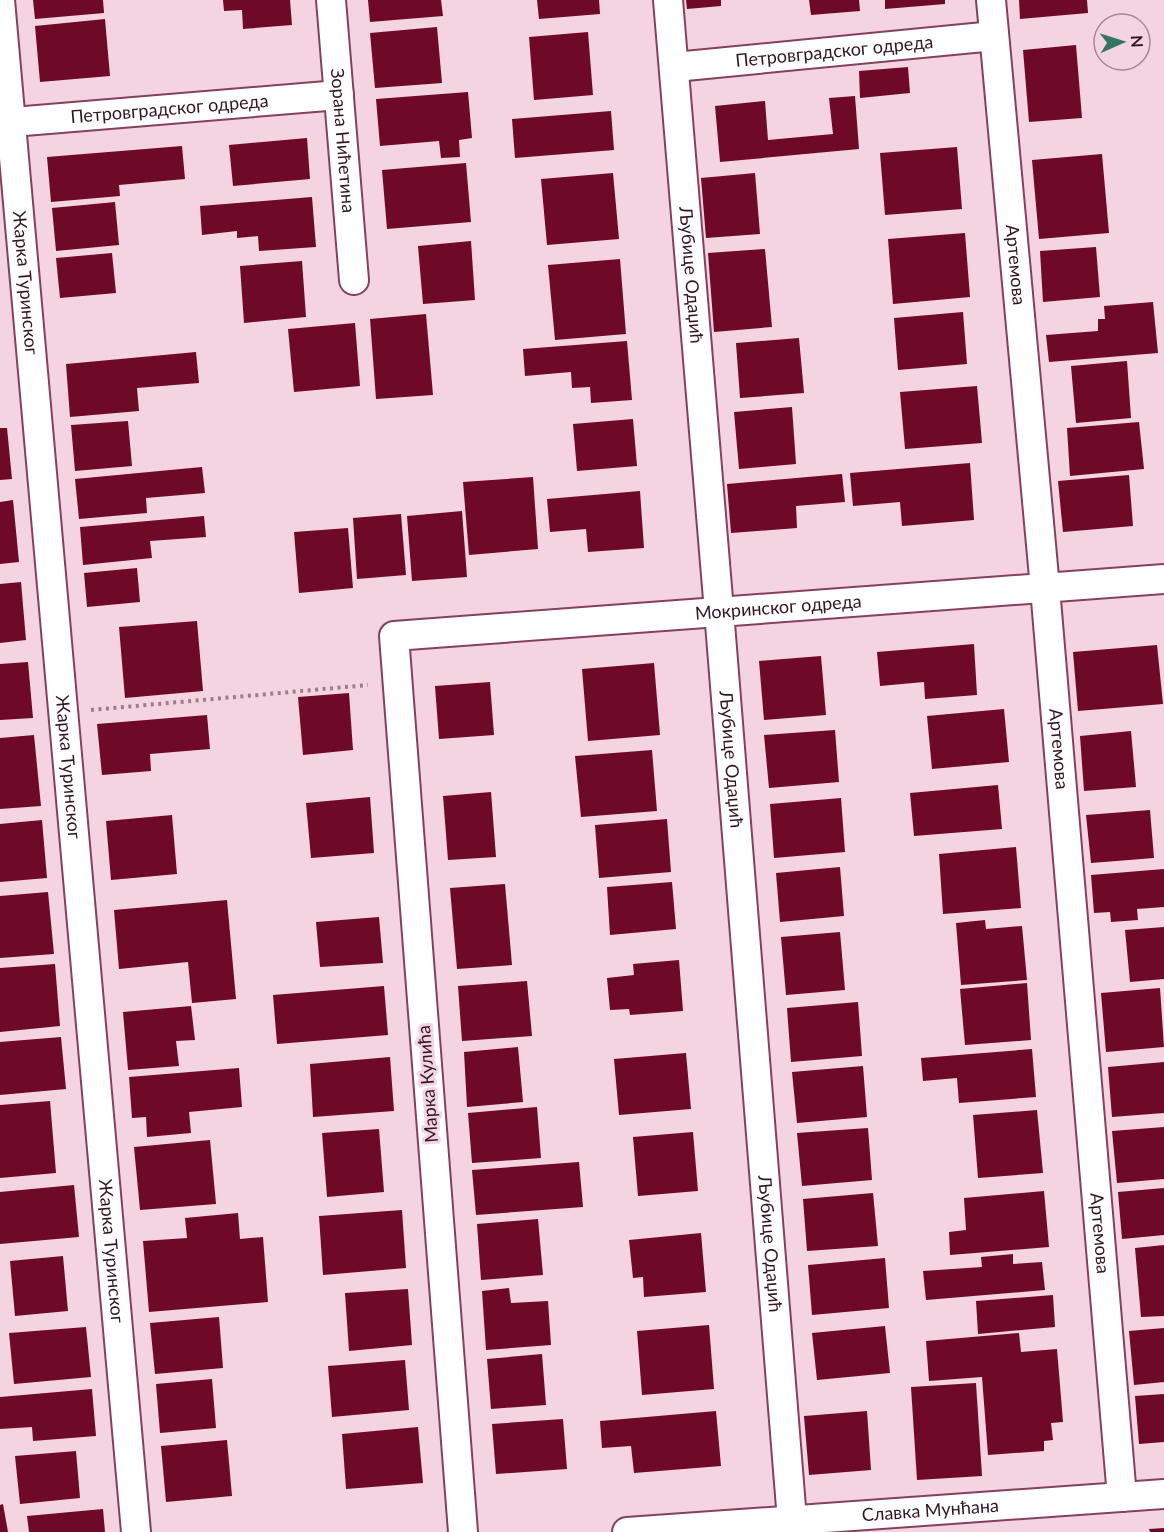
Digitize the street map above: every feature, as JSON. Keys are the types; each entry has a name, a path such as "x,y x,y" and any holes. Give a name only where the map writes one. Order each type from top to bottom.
{"street":[{"name":"Жарка Туринског","path":"0,0 6,123 64,712 136,1532"},
{"name":"Зорана Нићетина","path":"331,0 354,280"},
{"name":"Љубице Одаџић","path":"668,0 792,1520"},
{"name":"Артемова","path":"991,0 1045,588 1122,1497"},
{"name":"Петровградског одреда","path":"675,67 994,36"},
{"name":"Петровградског одреда","path":"6,123 339,95"},
{"name":"Мокринског одреда","path":"394,636 1164,579"},
{"name":"Марка Кулића","path":"394,636 463,1532"},
{"name":"Славка Мунћана","path":"627,1532 1164,1494"}],"path":[{"path":"64,712 397,682"}],"building":[{"path":"33,0 103,0 104,13 35,19"},
{"path":"223,0 290,0 292,25 243,29 242,10 224,11"},
{"path":"368,0 441,0 443,16 370,22"},
{"path":"537,0 599,0 600,14 539,19"},
{"path":"686,0 721,0 721,6 687,9"},
{"path":"809,0 859,0 860,11 811,15"},
{"path":"885,0 945,0 945,4 885,9"},
{"path":"1019,0 1087,0 1088,13 1020,19"},
{"path":"105,19 110,76 40,82 35,26"},
{"path":"437,27 442,83 375,88 370,33"},
{"path":"588,32 593,95 534,100 529,37"},
{"path":"1076,45 1082,118 1029,122 1023,50"},
{"path":"908,67 910,93 860,98 859,71"},
{"path":"468,92 472,138 459,140 460,157 441,158 439,141 380,146 376,99"},
{"path":"855,96 859,149 720,162 715,106 765,101 768,140 833,134 829,98"},
{"path":"611,111 614,150 515,158 512,119"},
{"path":"307,138 310,179 233,186 229,145"},
{"path":"182,146 185,179 119,185 120,196 51,202 47,157"},
{"path":"957,147 962,209 885,215 880,153"},
{"path":"1102,154 1109,233 1039,239 1032,160"},
{"path":"466,163 471,222 387,229 382,170"},
{"path":"613,173 619,239 547,245 541,179"},
{"path":"755,173 760,234 706,238 701,178"},
{"path":"312,197 316,247 259,251 258,236 237,238 237,231 202,235 200,206"},
{"path":"115,202 119,245 56,251 52,208"},
{"path":"965,233 970,297 893,304 888,239"},
{"path":"471,241 475,300 423,304 418,246"},
{"path":"1096,247 1100,297 1043,302 1040,251"},
{"path":"765,249 772,327 714,332 708,253"},
{"path":"112,253 116,293 60,298 56,258"},
{"path":"620,259 626,334 555,340 548,265"},
{"path":"302,261 306,317 244,323 240,266"},
{"path":"1153,302 1158,353 1049,362 1046,335 1098,331 1098,319 1105,319 1104,306"},
{"path":"963,312 967,364 898,370 894,318"},
{"path":"426,314 433,395 376,399 370,319"},
{"path":"355,323 360,386 294,392 288,329"},
{"path":"799,338 804,393 740,398 736,343"},
{"path":"627,341 632,400 591,403 590,387 572,388 571,372 525,376 523,349"},
{"path":"196,352 199,383 137,388 139,411 70,417 66,364"},
{"path":"1127,361 1131,418 1076,423 1071,366"},
{"path":"977,386 982,443 905,449 900,392"},
{"path":"792,407 796,464 739,469 734,412"},
{"path":"633,419 637,466 577,471 573,424"},
{"path":"128,421 132,466 75,471 71,425"},
{"path":"1139,422 1144,469 1070,476 1067,428"},
{"path":"0,428 7,428 12,479 0,480"},
{"path":"970,463 974,520 902,526 900,502 853,506 850,473"},
{"path":"202,467 205,493 146,498 147,513 79,519 75,479"},
{"path":"842,474 845,502 796,506 797,528 731,533 727,484"},
{"path":"1129,475 1133,526 1063,532 1058,481"},
{"path":"533,477 538,549 469,555 463,482"},
{"path":"640,491 644,548 588,552 586,529 550,532 547,499"},
{"path":"13,500 19,562 0,564 0,502"},
{"path":"462,511 467,577 412,581 407,516"},
{"path":"401,514 406,575 357,579 353,518"},
{"path":"204,516 206,537 150,541 152,558 83,565 80,527"},
{"path":"348,528 353,588 299,593 294,532"},
{"path":"137,568 140,602 87,607 84,573"},
{"path":"21,582 26,640 0,643 0,584"},
{"path":"197,621 203,691 125,698 119,627"},
{"path":"974,644 977,695 925,699 924,682 880,686 877,652"},
{"path":"1157,645 1163,704 1078,711 1073,652"},
{"path":"821,656 826,715 764,720 759,661"},
{"path":"28,662 33,718 0,720 0,664"},
{"path":"654,663 660,735 588,741 582,669"},
{"path":"490,682 494,735 439,739 435,686"},
{"path":"349,693 353,750 303,755 298,697"},
{"path":"1004,709 1009,762 932,769 927,716"},
{"path":"207,715 210,749 150,754 151,771 102,775 97,724"},
{"path":"835,730 839,782 769,788 764,735"},
{"path":"1131,731 1136,787 1084,791 1080,736"},
{"path":"34,735 41,806 0,809 0,738"},
{"path":"652,750 657,811 581,817 575,756"},
{"path":"998,785 1002,829 914,836 910,793"},
{"path":"491,792 496,857 448,860 443,796"},
{"path":"370,797 374,853 311,858 306,803"},
{"path":"841,798 845,852 774,858 770,804"},
{"path":"1150,810 1154,858 1091,863 1086,815"},
{"path":"172,815 177,874 111,880 106,821"},
{"path":"667,819 671,872 599,878 595,825"},
{"path":"42,820 47,878 0,882 0,824"},
{"path":"1016,847 1021,908 943,914 939,854"},
{"path":"840,867 844,916 780,922 776,873"},
{"path":"1164,869 1164,907 1137,909 1138,920 1111,922 1110,912 1094,913 1091,875"},
{"path":"672,882 676,929 610,935 607,887"},
{"path":"505,884 512,965 457,969 450,888"},
{"path":"48,892 54,954 0,958 0,896"},
{"path":"227,900 236,999 192,1003 188,962 119,969 114,910"},
{"path":"379,917 383,963 320,967 316,922"},
{"path":"985,920 986,929 1022,926 1027,980 961,985 956,923"},
{"path":"1164,927 1164,979 1130,982 1125,930"},
{"path":"840,932 845,990 786,995 781,937"},
{"path":"679,960 683,1011 630,1015 629,1009 610,1010 607,978 634,975 633,964"},
{"path":"55,964 60,1026 0,1032 0,968"},
{"path":"527,981 532,1036 462,1041 458,986"},
{"path":"1027,983 1031,1040 965,1045 960,989"},
{"path":"384,986 388,1035 277,1044 273,995"},
{"path":"1160,988 1164,1047 1106,1052 1101,993"},
{"path":"858,1002 862,1056 791,1062 787,1008"},
{"path":"191,1006 195,1040 176,1041 179,1066 128,1070 123,1012"},
{"path":"61,1037 66,1089 0,1095 0,1042"},
{"path":"518,1047 523,1102 467,1107 464,1052"},
{"path":"1032,1049 1036,1097 959,1103 957,1078 923,1081 921,1058"},
{"path":"686,1053 691,1109 619,1115 614,1059"},
{"path":"390,1057 394,1111 313,1117 310,1064"},
{"path":"1164,1062 1164,1113 1112,1117 1108,1067"},
{"path":"863,1066 867,1117 797,1123 792,1072"},
{"path":"239,1068 242,1107 189,1112 191,1133 147,1137 146,1117 132,1118 129,1077"},
{"path":"50,1101 56,1173 0,1178 0,1105"},
{"path":"537,1107 541,1158 472,1163 468,1113"},
{"path":"1037,1110 1043,1173 978,1178 973,1115"},
{"path":"1164,1127 1164,1179 1117,1183 1112,1131"},
{"path":"868,1128 872,1180 802,1186 797,1133"},
{"path":"379,1129 384,1192 327,1197 322,1133"},
{"path":"693,1132 698,1191 638,1196 633,1137"},
{"path":"210,1140 216,1204 140,1210 134,1147"},
{"path":"579,1162 583,1207 476,1215 472,1170"},
{"path":"74,1185 79,1237 0,1244 0,1192"},
{"path":"1164,1188 1164,1235 1122,1239 1118,1192"},
{"path":"1044,1191 1049,1247 950,1255 949,1232 966,1230 964,1198"},
{"path":"873,1193 878,1246 807,1251 803,1199"},
{"path":"402,1210 406,1268 323,1275 319,1216"},
{"path":"238,1213 240,1239 263,1237 268,1302 149,1312 143,1241 187,1238 185,1218"},
{"path":"538,1219 543,1275 481,1280 477,1224"},
{"path":"701,1233 706,1292 644,1297 643,1277 633,1278 629,1240"},
{"path":"1164,1245 1164,1316 1141,1317 1135,1248"},
{"path":"1013,1254 1013,1264 1042,1262 1045,1290 926,1300 923,1271 982,1267 981,1257"},
{"path":"63,1256 68,1311 15,1316 10,1261"},
{"path":"885,1258 889,1308 812,1315 808,1265"},
{"path":"509,1288 511,1303 548,1301 551,1345 486,1350 482,1291"},
{"path":"408,1289 412,1345 349,1351 345,1293"},
{"path":"1053,1295 1055,1327 978,1334 976,1301"},
{"path":"219,1317 223,1368 155,1374 150,1323"},
{"path":"709,1325 714,1389 642,1395 637,1331"},
{"path":"885,1326 890,1373 817,1380 812,1333"},
{"path":"86,1327 91,1377 14,1384 9,1333"},
{"path":"1164,1328 1164,1382 1134,1385 1129,1331"},
{"path":"1019,1333 1021,1352 1057,1349 1063,1422 1051,1423 1053,1440 1044,1441 1044,1451 988,1455 982,1377 929,1381 926,1341"},
{"path":"542,1354 546,1405 491,1409 487,1359"},
{"path":"405,1360 409,1410 332,1417 328,1366"},
{"path":"212,1379 216,1428 160,1433 156,1384"},
{"path":"976,1383 982,1476 917,1480 911,1387"},
{"path":"92,1389 96,1436 33,1441 32,1427 0,1429 0,1397"},
{"path":"1164,1394 1164,1442 1139,1444 1135,1396"},
{"path":"716,1411 721,1466 634,1473 631,1446 602,1448 600,1421"},
{"path":"867,1411 871,1470 809,1475 804,1416"},
{"path":"563,1419 567,1469 496,1474 492,1424"},
{"path":"418,1427 423,1483 346,1489 342,1434"},
{"path":"227,1440 232,1496 166,1502 161,1446"},
{"path":"76,1451 80,1498 20,1504 15,1456"},
{"path":"3,1504 8,1532 0,1532 0,1505"},
{"path":"103,1509 105,1532 29,1532 27,1516"},
{"path":"1164,1528 1164,1532 1150,1532 1149,1529"}]}
